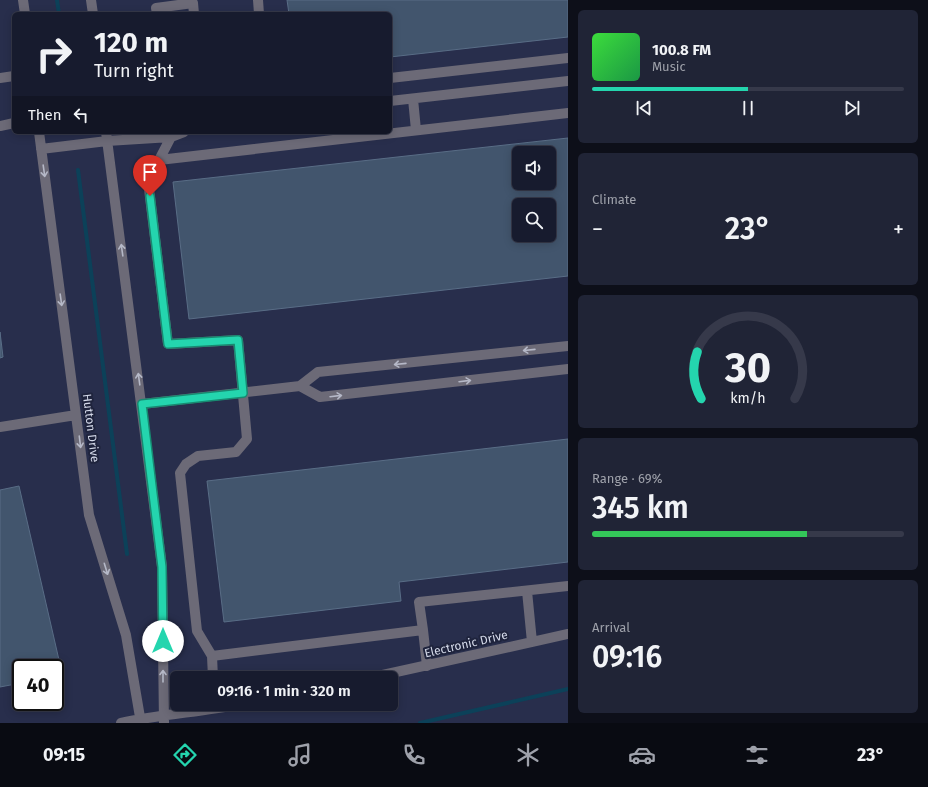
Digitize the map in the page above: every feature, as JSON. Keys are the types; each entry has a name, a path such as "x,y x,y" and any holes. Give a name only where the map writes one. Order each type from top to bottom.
{"street":[{"path":"24,0 25,12"},
{"path":"91,0 93,12"},
{"path":"258,0 259,12"},
{"path":"157,12 156,8 193,4 194,12"},
{"path":"392,78 568,58"},
{"path":"0,78 12,76"},
{"path":"392,102 568,81"},
{"path":"413,99 416,130"},
{"path":"392,133 568,113"},
{"path":"0,126 12,123"},
{"name":"Hutton Drive","path":"39,134 89,515 126,635 140,721"},
{"path":"41,150 106,137 170,134 148,181 168,344 238,340 247,439 236,452 198,456 186,464 180,474 196,631 212,656 213,671"},
{"path":"159,160 382,134"},
{"path":"106,137 142,404 162,567 164,719"},
{"path":"142,404 300,386 318,372 568,346"},
{"path":"300,386 320,397 568,369"},
{"path":"0,427 76,415"},
{"path":"427,666 419,602 568,586"},
{"path":"527,591 532,642"},
{"path":"212,656 423,630"},
{"name":"Electronic Drive","path":"398,672 568,634"},
{"path":"121,723 164,719 199,711"}],"shaded area":[{"path":"0,0 568,0 568,723 0,723"}],"building":[{"path":"287,0 568,0 568,37 392,57 392,12 289,12"},
{"path":"568,138 568,276 189,319 173,182"},
{"path":"0,332 3,357 0,358"},
{"path":"568,439 568,562 399,582 401,601 224,622 207,481"},
{"path":"19,486 59,659 12,659 12,685 0,687 0,490"}],"waterway":[{"path":"57,0 59,12"},
{"path":"78,170 127,554"},
{"path":"420,723 568,689"}],"route":[{"path":"150,196 168,344 238,340 243,393 142,404 162,567 163,641"}]}
